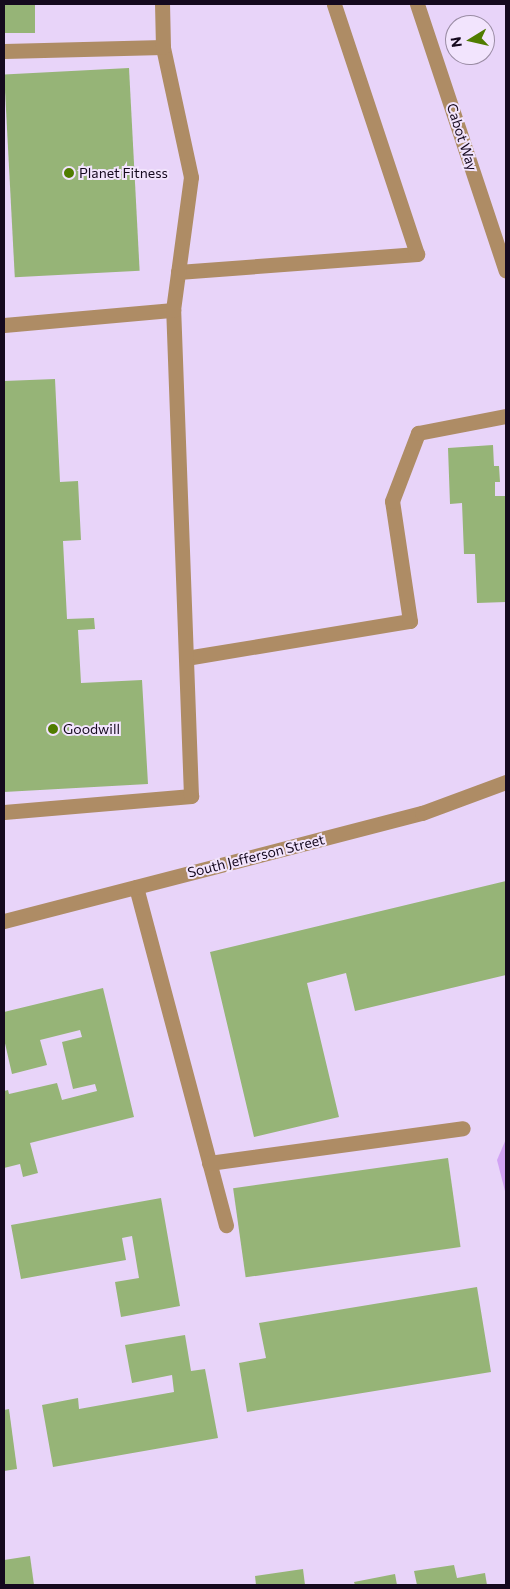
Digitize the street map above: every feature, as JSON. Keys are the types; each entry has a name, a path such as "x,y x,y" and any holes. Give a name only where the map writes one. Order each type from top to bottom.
{"street":[{"path":"4,812 191,796 173,310 190,177 163,47 162,4"},
{"path":"178,272 417,254 334,4"},
{"name":"Cabot Way","path":"417,4 506,271"},
{"path":"4,51 163,47"},
{"path":"4,325 173,310"},
{"path":"186,658 410,621 392,502 418,433 506,416"},
{"name":"South Jefferson Street","path":"4,921 422,813 506,782"},
{"path":"136,887 226,1225"},
{"path":"209,1163 463,1128"}],"shaded area":[{"path":"506,1139 506,1195 497,1160"}],"building":[{"path":"4,4 35,4 35,33 4,33"},
{"name":"Planet Fitness","path":"129,68 140,271 15,277 4,75"},
{"path":"55,379 60,482 78,481 81,540 63,541 67,619 94,618 95,629 78,630 81,683 142,680 148,784 4,792 4,381"},
{"path":"493,445 494,466 499,466 500,482 495,482 495,496 506,496 506,602 477,603 475,554 464,554 462,503 450,504 448,448"},
{"path":"506,881 506,975 355,1011 346,973 307,983 339,1117 254,1137 210,952"},
{"path":"103,988 134,1117 30,1143 38,1173 23,1177 20,1164 4,1168 4,1091 8,1090 9,1094 57,1083 62,1100 97,1091 95,1084 73,1089 62,1042 82,1037 80,1030 40,1040 47,1065 12,1074 4,1039 4,1012"},
{"path":"448,1158 461,1247 246,1277 233,1188"},
{"path":"161,1198 180,1306 121,1317 115,1282 139,1278 132,1236 122,1238 126,1260 21,1279 11,1225"},
{"path":"477,1287 491,1372 247,1412 239,1363 266,1358 259,1323"},
{"path":"185,1335 191,1371 205,1369 218,1438 53,1467 42,1405 78,1398 79,1409 174,1392 172,1375 132,1383 125,1345"},
{"path":"9,1409 17,1469 4,1471 4,1410"},
{"path":"30,1556 34,1585 4,1585 4,1560"},
{"path":"454,1565 457,1578 485,1573 487,1585 417,1585 414,1571"},
{"path":"303,1569 305,1585 256,1585 255,1576"},
{"path":"395,1574 397,1585 355,1585 354,1582"}],"place":[{"name":"Planet Fitness","path":"69,173"},
{"name":"Goodwill","path":"53,729"}]}
